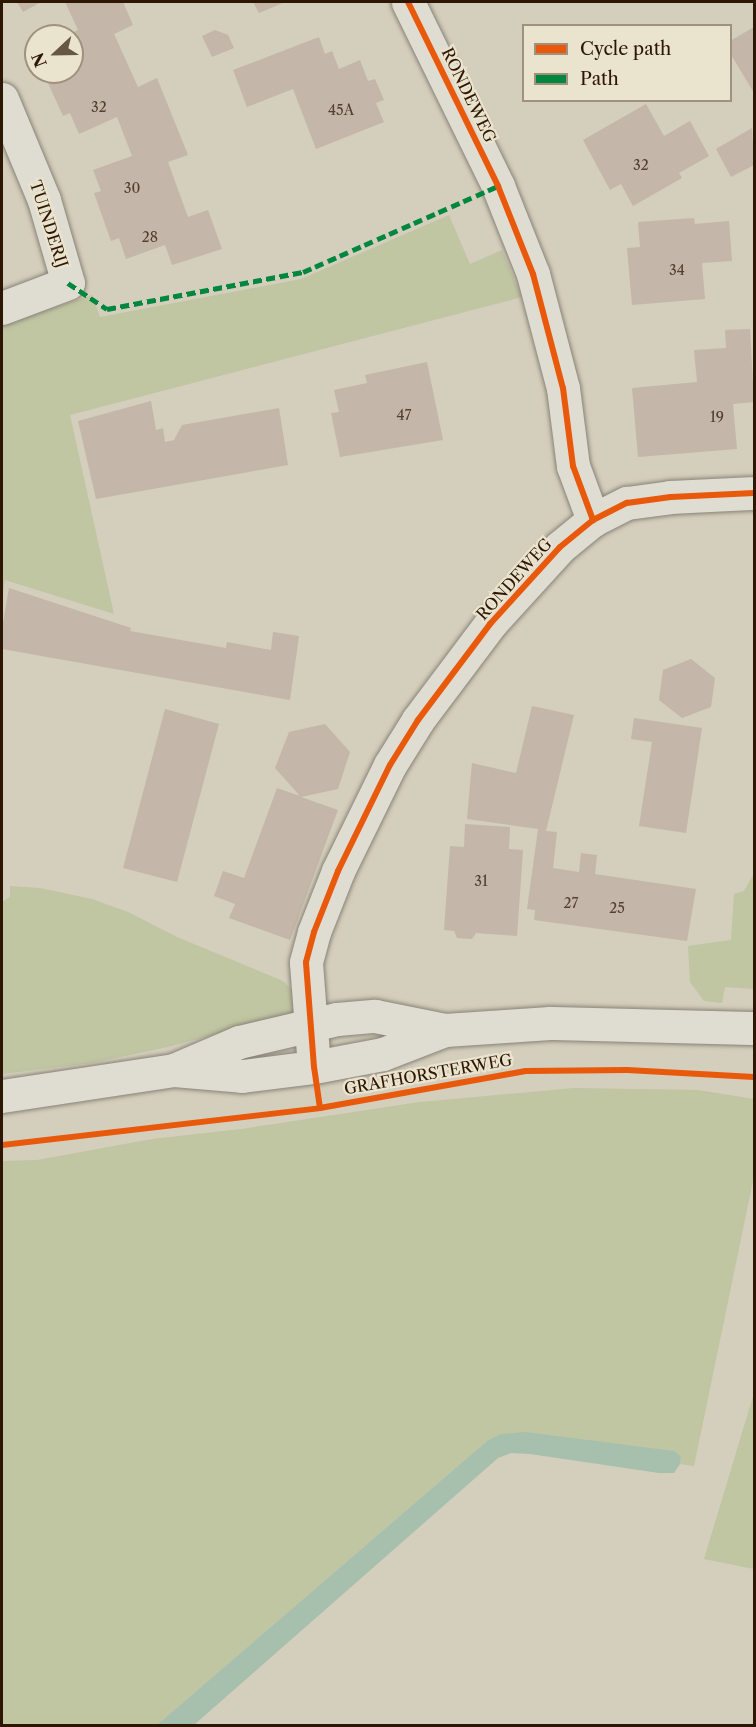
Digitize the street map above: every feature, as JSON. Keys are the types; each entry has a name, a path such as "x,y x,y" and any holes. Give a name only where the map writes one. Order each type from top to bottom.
{"street":[{"name":"RONDEWEG","path":"314,1067 306,962 314,932 338,871 390,765 418,720 490,624 560,548 593,520 573,466 563,388 532,274 498,186 408,2"},
{"name":"TUINDERIJ","path":"2,99 44,200 68,283 2,308"},
{"path":"593,520 627,503 671,497 754,493"},
{"name":"GRAFHORSTERWEG","path":"174,1070 238,1042 312,1024 375,1016 445,1030 550,1023 754,1028"},
{"name":"GRAFHORSTERWEG","path":"2,1096 174,1070 242,1076 314,1067 383,1054 445,1030"}],"shaded area":[{"path":"449,215 470,264 502,250 522,297 70,415 114,614 5,580 2,597 2,325 92,295 100,317 301,279"},
{"path":"754,873 754,989 725,987 722,1003 704,1001 690,982 688,946 731,940 734,894 744,891"},
{"path":"10,886 40,888 92,899 128,912 177,937 283,981 292,990 296,1013 168,1047 92,1063 2,1074 2,902 10,897"},
{"path":"574,1088 698,1090 754,1099 754,1176 694,1466 680,1464 681,1457 487,1441 157,1725 2,1725 2,1161 37,1160 152,1139 241,1129 420,1102"},
{"path":"754,1393 754,1569 704,1559"},
{"path":"525,1432 674,1451 681,1457 680,1464 674,1473 659,1473 530,1454 511,1453 498,1458 194,1725 157,1725 487,1441 501,1434"}],"building":[{"path":"17,2 41,2 23,12"},
{"path":"65,2 123,2 133,25 114,34 138,87 157,78 188,155 168,162 188,217 208,210 222,249 172,265 165,245 126,259 119,238 111,241 94,193 101,191 93,170 132,156 117,117 79,134 70,113 63,116 48,84 84,84 84,24 75,24"},
{"path":"253,2 285,2 259,13"},
{"path":"754,27 754,93 732,56 732,40"},
{"path":"215,30 228,35 234,48 212,57 202,36"},
{"path":"319,37 325,54 332,51 339,69 360,60 368,81 375,79 384,100 376,103 384,122 316,149 293,89 247,107 233,70"},
{"path":"646,104 664,136 690,121 709,156 679,173 682,178 633,206 621,184 610,190 583,140"},
{"path":"752,128 754,165 731,177 716,149"},
{"path":"694,218 695,224 729,221 732,261 702,263 705,299 632,305 627,248 640,247 638,222"},
{"path":"750,329 754,402 733,404 737,449 638,457 632,388 697,382 694,350 726,348 725,330"},
{"path":"427,362 443,440 340,457 331,413 339,412 334,390 367,383 365,375"},
{"path":"151,401 156,430 163,428 165,442 174,440 182,425 279,408 288,465 96,499 78,421"},
{"path":"9,588 131,628 130,631 226,648 227,642 271,650 273,632 299,636 290,700 2,649 2,629"},
{"path":"691,659 715,678 711,707 682,718 659,700 663,670"},
{"path":"532,706 574,715 546,831 557,832 553,868 579,872 581,853 597,855 595,874 696,889 687,941 534,920 535,910 527,909 538,829 467,819 472,763 516,773"},
{"path":"165,709 219,724 177,882 123,868"},
{"path":"634,718 702,728 686,833 639,826 652,742 631,739"},
{"path":"325,724 350,752 338,789 301,797 338,810 290,940 229,918 235,904 214,896 223,871 244,878 277,788 300,796 275,768 289,732"},
{"path":"465,824 510,827 509,849 523,850 517,936 476,933 472,939 457,938 454,931 444,930 450,846 464,847"}],"marked path":[{"path":"68,283 107,309 303,272 498,186"}],"cycle path":[{"path":"408,2 498,186 533,274 563,388 573,466 593,520"},
{"path":"320,1108 314,1067 306,962 314,932 338,871 390,765 418,720 490,624 560,547 593,520 627,503 671,497 754,493"},
{"path":"2,1145 320,1108 526,1071 627,1070 754,1077"}]}
